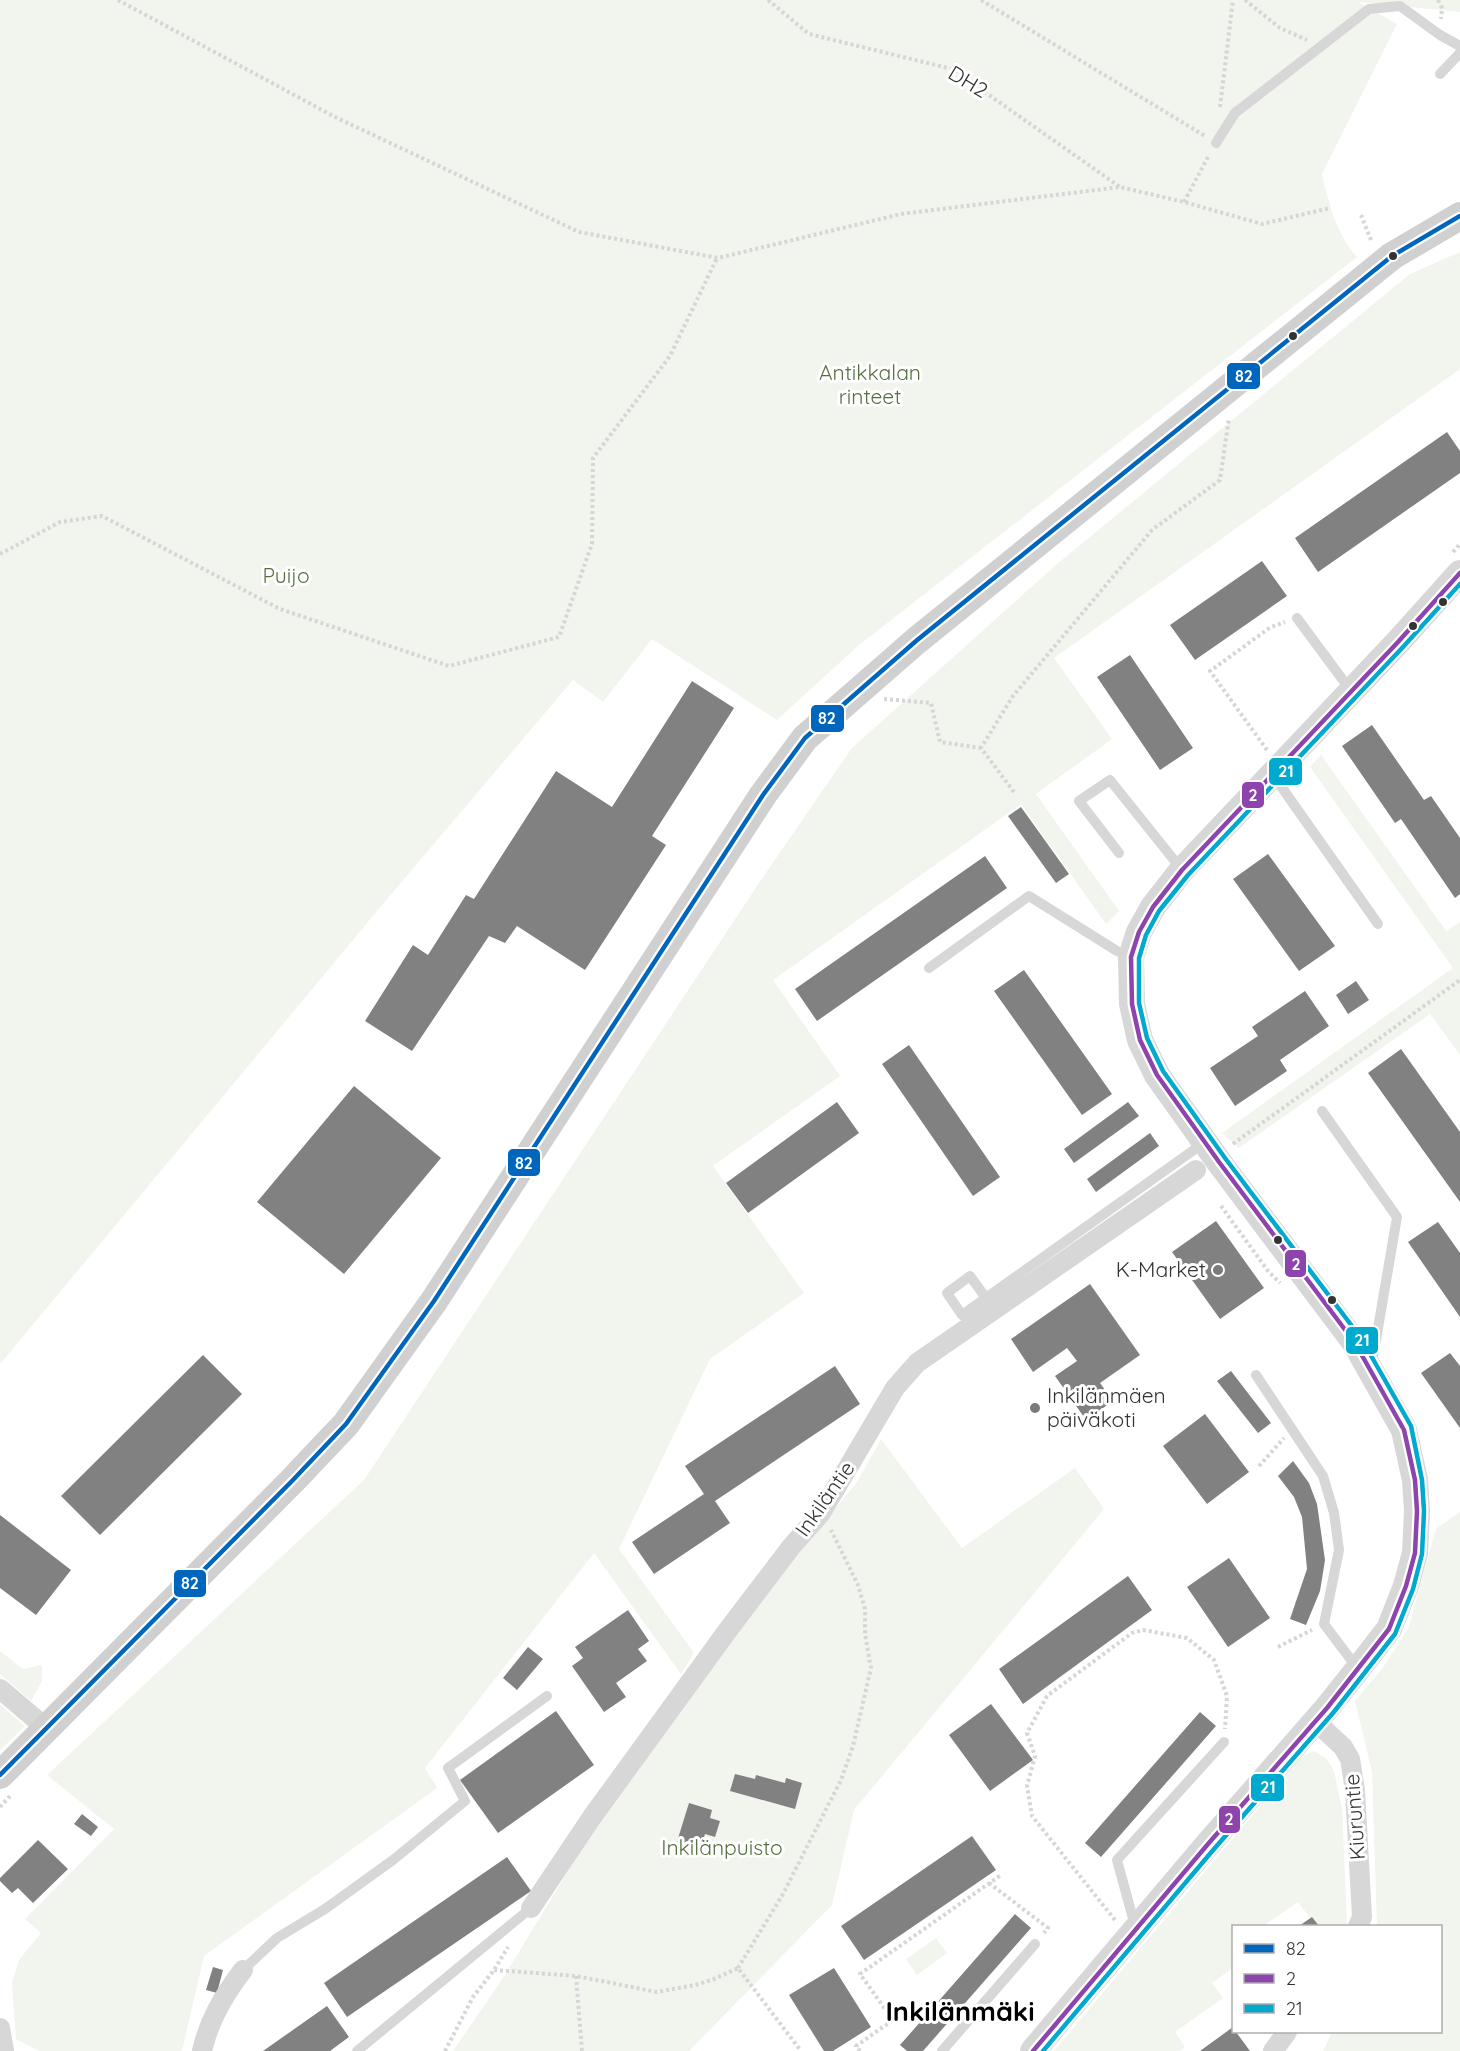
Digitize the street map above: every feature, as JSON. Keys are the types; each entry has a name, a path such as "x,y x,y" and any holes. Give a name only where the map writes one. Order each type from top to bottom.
{"main road":[{"path":"8,1783 46,1728 284,1490 346,1424 434,1301 762,795 805,738 916,641 1312,319 1392,256 1460,216"}],"street":[{"path":"1033,2051 1129,1922 1315,1721 1358,1669 1389,1629 1406,1586 1415,1553 1417,1511 1415,1480 1404,1430 1355,1343 1207,1158 1157,1075 1140,1040 1132,1004 1131,957 1139,932 1153,907 1182,870 1271,764 1351,692 1456,563"},
{"name":"Inkiläntie","path":"531,1908 592,1817 714,1648 790,1547 821,1513 895,1389 917,1363 1207,1158"},
{"path":"0,1689 46,1728"},
{"name":"Kiuruntie","path":"1315,1721 1343,1747 1350,1759 1355,1790 1362,1917 1358,1925"},
{"path":"202,2051 212,2019 243,1970"},
{"path":"0,2028 4,2051"},
{"path":"1273,2051 1286,2033"}],"lane":[{"path":"1216,143 1235,113 1369,9 1400,6 1440,35 1460,46"},
{"path":"1440,74 1460,52"},
{"path":"1298,618 1351,692"},
{"path":"1271,764 1378,924"},
{"path":"1119,853 1079,801 1110,780 1182,870"},
{"path":"929,968 1029,896 1117,951 1131,957"},
{"path":"1322,1111 1397,1217 1371,1370"},
{"path":"986,1298 1207,1158"},
{"path":"1256,1374 1323,1476 1334,1513 1339,1550 1324,1624 1358,1669"},
{"path":"243,1970 277,1938 326,1909 393,1860 465,1801 448,1768 547,1696"},
{"path":"1129,1922 1117,1860 1224,1742"},
{"path":"357,2051 531,1908"},
{"path":"942,2051 1035,1944"}],"path":[{"path":"118,0 335,117 579,232 717,258 901,214 1120,187 1262,224 1330,208"},
{"name":"DH2","path":"768,0 809,34 952,69 1120,187"},
{"path":"981,0 1216,143 1184,202"},
{"path":"1220,107 1233,0"},
{"path":"1245,0 1280,28 1321,46"},
{"path":"1361,215 1371,240"},
{"path":"0,554 60,522 102,516 279,609 449,666 559,638 592,544 593,458 669,356 717,258"},
{"path":"981,748 1013,696 1152,530 1220,480 1231,408"},
{"path":"1456,563 1460,544"},
{"path":"1271,764 1210,671 1271,627 1298,618"},
{"path":"885,691 876,698 931,703 940,742 981,748 1014,792"},
{"path":"1207,1158 1234,1143 1460,980"},
{"path":"1216,1199 1268,1271 1283,1286"},
{"path":"1259,1466 1292,1429"},
{"path":"494,1970 576,1976 657,1992 704,1983 738,1968 783,1894 841,1780 853,1746 871,1668 865,1634 865,1609 858,1584 821,1513"},
{"path":"1278,1647 1324,1624"},
{"path":"1129,1922 1032,1816 1027,1786 1035,1756 1028,1733 1047,1696 1132,1632 1143,1630 1187,1638 1214,1660 1227,1696 1224,1742"},
{"path":"0,1807 8,1783"},
{"path":"860,2051 856,2046 893,2020 860,1974 1001,1875"},
{"path":"989,1883 1048,1928 1035,1944"},
{"path":"445,2051 473,1997 494,1970 510,1943"},
{"path":"738,1968 801,2051"},
{"path":"576,1976 582,2051"}],"green space":[{"path":"0,0 1460,0 1460,12 1358,2 1397,24 1322,174 1339,228 1357,257 859,645 777,720 652,639 603,702 573,680 382,905 0,1364"},
{"path":"1460,252 1460,369 1054,658 1112,739 1036,794 1119,911 1106,924 1021,804 773,980 840,1076 713,1166 804,1293 710,1359 619,1549 694,1653 681,1674 594,1553 425,1768 437,1788 204,1956 182,2051 39,2051 16,2039 12,1983 19,1960 41,1933 25,1919 114,1829 47,1775 364,1480 761,880 852,748 1057,564 1410,274"},
{"path":"1321,755 1446,931 1460,922 1460,1055 1430,1014 1239,1148 1222,1133 1453,968 1310,767"},
{"name":"Inkilänpuisto","path":"881,1439 962,1548 1075,1468 1104,1509 854,1810 832,1905 689,2051 453,2051 503,1978 634,1763 758,1603 857,1482"},
{"path":"1460,1512 1460,2051 1323,2051 1332,2033 1442,2033 1442,1925 1377,1925 1372,1772 1355,1701 1382,1669 1408,1629 1436,1529"},
{"path":"0,1651 23,1669 42,1665 42,1681 31,1701 0,1674"},
{"path":"0,1704 25,1726 0,1750"},
{"path":"1314,1751 1326,1758 1334,1771 1342,1809 1346,1925 1315,1925 1298,1902 1264,1925 1232,1925 1232,1969 1212,1983 1223,1998 1175,2032 1185,2047 1180,2051 1054,2051 1302,1756"},
{"path":"936,1938 947,1953 917,1975 906,1959"}],"building":[{"path":"1447,432 1460,451 1460,473 1318,572 1295,538"},
{"path":"1262,561 1287,596 1195,660 1170,625"},
{"path":"1130,655 1193,748 1160,770 1097,677"},
{"path":"692,681 734,708 652,836 666,845 585,970 517,926 505,943 489,936 412,1051 365,1021 413,945 428,955 466,895 474,899 556,771 612,807"},
{"path":"1372,725 1424,800 1431,796 1460,838 1460,894 1455,898 1401,819 1395,823 1342,746"},
{"path":"1021,807 1069,874 1056,883 1008,816"},
{"path":"1268,854 1335,946 1299,971 1233,879"},
{"path":"985,856 1007,888 817,1021 795,989"},
{"path":"1024,970 1112,1094 1082,1115 994,991"},
{"path":"1356,981 1369,1000 1348,1014 1336,995"},
{"path":"1305,991 1329,1026 1280,1060 1287,1071 1235,1106 1210,1068 1258,1036 1252,1027"},
{"path":"909,1045 1000,1177 973,1196 882,1064"},
{"path":"1401,1049 1460,1132 1460,1202 1368,1073"},
{"path":"354,1086 441,1158 344,1274 257,1202"},
{"path":"837,1102 859,1133 748,1213 726,1183"},
{"path":"1128,1102 1139,1116 1074,1163 1064,1149"},
{"path":"1150,1133 1159,1146 1096,1192 1087,1179"},
{"name":"K-Market","path":"1216,1221 1264,1288 1220,1319 1172,1252"},
{"path":"1438,1222 1460,1253 1460,1317 1408,1242"},
{"name":"Inkilänmäen päiväkoti","path":"1090,1284 1140,1355 1100,1383 1113,1401 1086,1420 1055,1376 1077,1361 1067,1348 1033,1372 1011,1339"},
{"path":"1450,1353 1460,1366 1460,1428 1421,1373"},
{"path":"203,1355 242,1394 100,1535 61,1496"},
{"path":"835,1366 860,1404 715,1501 730,1523 654,1574 632,1542 704,1494 685,1466"},
{"path":"1231,1371 1271,1423 1258,1433 1217,1381"},
{"path":"1205,1414 1249,1472 1207,1504 1163,1446"},
{"path":"1293,1461 1309,1483 1317,1504 1325,1560 1320,1591 1306,1625 1290,1619 1307,1569 1302,1517 1294,1497 1278,1476"},
{"path":"0,1515 71,1570 36,1615 0,1588"},
{"path":"1229,1558 1270,1618 1228,1647 1187,1587"},
{"path":"1128,1576 1152,1610 1023,1704 999,1669"},
{"path":"628,1610 649,1641 638,1649 647,1661 616,1683 626,1697 604,1712 572,1666 583,1658 575,1647"},
{"path":"528,1647 543,1659 517,1690 503,1678"},
{"path":"991,1704 1033,1760 990,1791 949,1735"},
{"path":"556,1711 594,1765 498,1833 460,1780"},
{"path":"1200,1712 1216,1726 1101,1857 1085,1843"},
{"path":"735,1774 755,1779 756,1775 785,1783 786,1778 802,1783 795,1809 730,1791"},
{"path":"689,1803 712,1810 710,1818 720,1821 715,1837 705,1834 698,1855 675,1848"},
{"path":"82,1814 98,1827 91,1836 74,1824"},
{"path":"972,1836 996,1870 864,1960 841,1926"},
{"path":"38,1840 68,1869 33,1903 18,1888 12,1893 0,1881 0,1878"},
{"path":"507,1857 531,1891 347,2017 324,1983"},
{"path":"1015,1914 1031,1928 923,2051 907,2051 900,2045"},
{"path":"1312,1917 1318,1925 1300,1925"},
{"path":"213,1967 223,1970 217,1993 206,1990"},
{"path":"834,1968 871,2027 833,2051 824,2051 789,1995"},
{"path":"327,2006 349,2037 330,2051 263,2051"},
{"path":"1232,2028 1232,2033 1237,2033 1250,2051 1200,2051"}],"transit line":[{"name":"82","path":"0,1775 346,1424 434,1301 763,795 805,738 916,641 1392,256 1460,216"},
{"name":"2","path":"1033,2051 1208,1844 1327,1708 1389,1629 1406,1586 1415,1553 1417,1511 1415,1480 1404,1430 1355,1343 1219,1162 1157,1075 1140,1040 1132,1004 1131,957 1139,932 1153,907 1182,870 1398,642 1460,573"},
{"name":"21","path":"1043,2051 1333,1713 1395,1634 1413,1589 1422,1554 1424,1511 1422,1480 1411,1426 1361,1338 1225,1158 1163,1071 1147,1038 1139,1003 1139,958 1146,935 1159,911 1188,875 1460,584"}],"place":[{"name":"K-Market","path":"1218,1270"},
{"name":"Inkilänmäen päiväkoti","path":"1035,1408"}],"district":[{"name":"Inkilänmäki","path":"960,2012"}],"park label":[{"name":"Antikkalan rinteet","path":"870,385"},
{"name":"Puijo","path":"286,576"}]}
